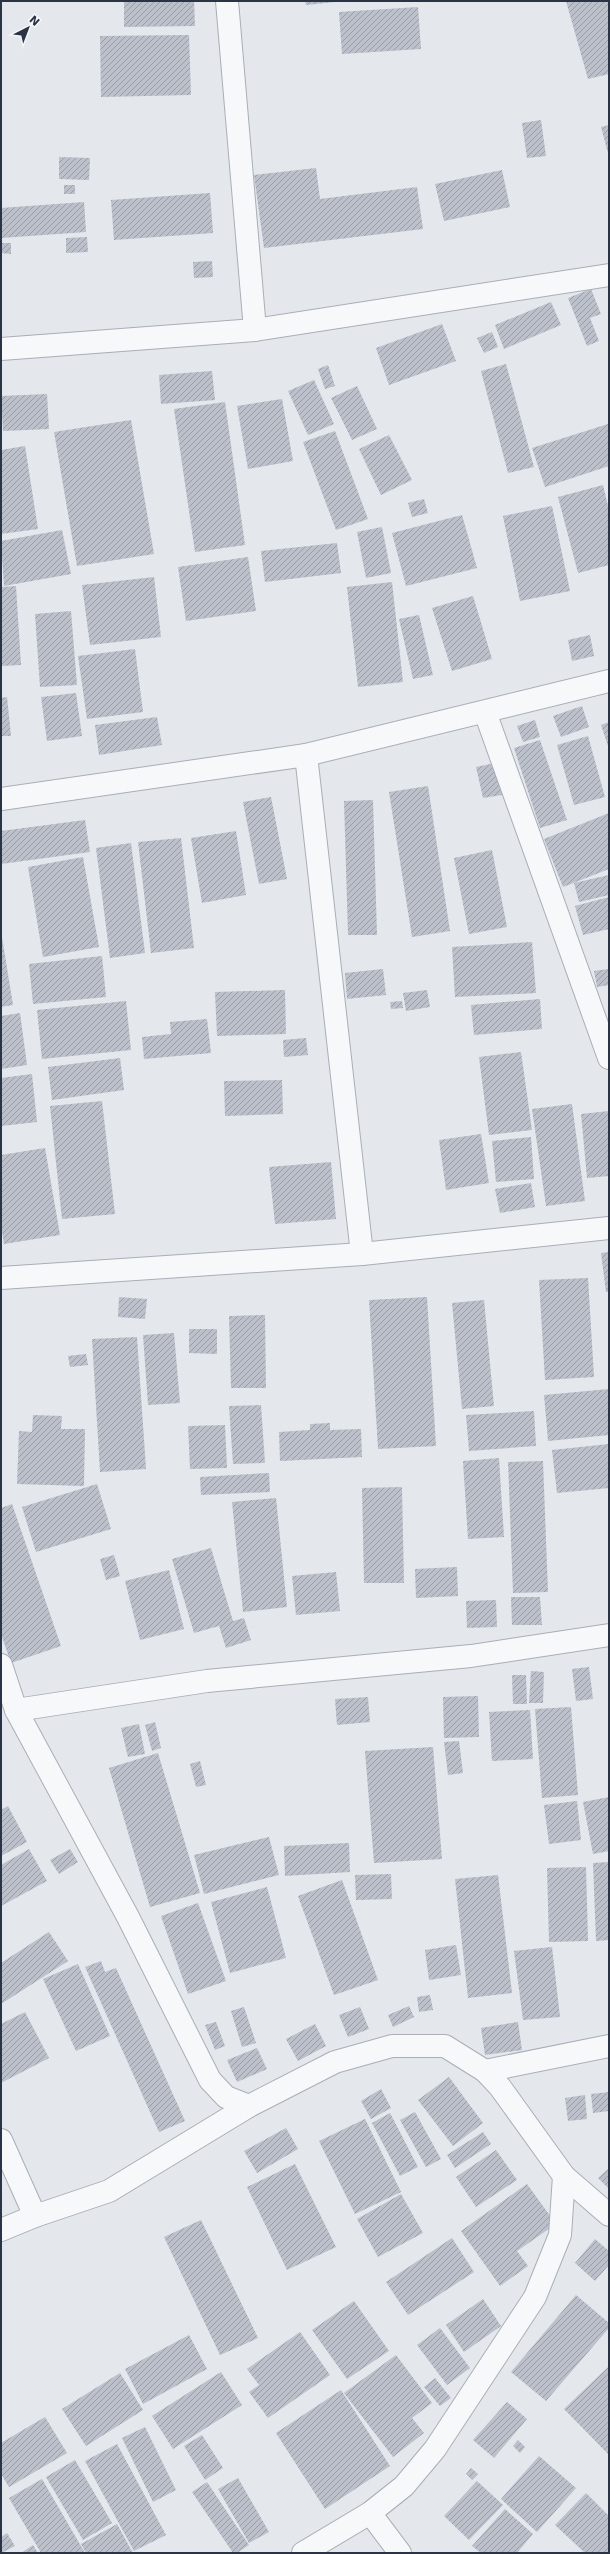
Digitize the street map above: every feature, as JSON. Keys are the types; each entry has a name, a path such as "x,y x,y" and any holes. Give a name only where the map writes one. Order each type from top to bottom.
{"street":[{"path":"227,1 255,330"},
{"path":"1,349 255,330 609,275"},
{"path":"1,799 306,755 609,682"},
{"path":"485,712 609,1058"},
{"path":"306,755 362,1254"},
{"path":"1,1278 362,1254 609,1228"},
{"path":"16,1710 207,1681 471,1656 609,1635"},
{"path":"1,1665 16,1710 128,1917 210,2080 226,2097 249,2106"},
{"path":"1,2230 36,2216 109,2192 249,2106 335,2062 392,2046 445,2046 485,2071 500,2086 564,2176 609,2215"},
{"path":"485,2071 609,2046"},
{"path":"1,2140 36,2216"},
{"path":"303,2553 370,2513 404,2486 435,2449 535,2297 560,2235 564,2176"},
{"path":"370,2513 400,2553"}],"building":[{"path":"124,1 194,1 195,26 124,27"},
{"path":"305,1 335,1 335,2 306,5"},
{"path":"566,1 609,1 609,74 588,79"},
{"path":"418,7 421,49 342,54 339,12"},
{"path":"189,35 191,95 101,97 100,36"},
{"path":"541,120 546,156 527,158 522,123"},
{"path":"609,125 609,157 601,127"},
{"path":"59,157 90,158 89,180 59,179"},
{"path":"316,168 320,199 417,187 423,229 264,248 254,175"},
{"path":"502,170 510,207 444,221 435,184"},
{"path":"64,185 75,185 75,194 64,194"},
{"path":"210,193 213,233 114,240 111,200"},
{"path":"84,202 86,232 1,238 1,208"},
{"path":"87,237 88,252 66,253 66,238"},
{"path":"1,243 11,243 11,254 1,253"},
{"path":"212,261 213,277 194,278 193,262"},
{"path":"591,289 601,314 590,318 599,341 587,346 568,298"},
{"path":"551,302 561,325 504,349 495,325"},
{"path":"442,324 456,361 389,385 376,348"},
{"path":"492,332 498,347 484,353 477,338"},
{"path":"506,364 534,467 508,473 481,371"},
{"path":"328,365 335,386 325,389 318,369"},
{"path":"212,371 215,400 161,404 159,375"},
{"path":"314,380 334,424 308,435 288,391"},
{"path":"357,386 377,429 352,440 331,398"},
{"path":"47,394 49,429 3,431 1,396"},
{"path":"282,399 293,461 248,469 237,406"},
{"path":"225,402 245,545 195,552 174,409"},
{"path":"131,420 154,554 77,566 54,432"},
{"path":"608,424 609,466 545,487 532,448"},
{"path":"335,431 368,519 336,530 303,442"},
{"path":"389,435 412,480 381,495 359,449"},
{"path":"25,446 38,529 1,534 1,450"},
{"path":"603,485 609,510 609,565 578,573 558,497"},
{"path":"424,499 428,513 412,517 408,503"},
{"path":"552,506 570,591 520,601 503,516"},
{"path":"462,515 477,568 406,586 392,533"},
{"path":"382,527 391,573 366,578 357,532"},
{"path":"62,530 71,574 4,586 1,541"},
{"path":"337,543 341,573 265,582 261,551"},
{"path":"248,557 256,611 186,621 178,567"},
{"path":"154,577 161,637 90,645 82,585"},
{"path":"392,582 403,682 358,687 347,587"},
{"path":"16,586 21,665 1,666 1,587"},
{"path":"473,596 492,659 452,671 432,608"},
{"path":"71,611 77,685 40,687 35,614"},
{"path":"419,615 433,675 413,679 399,619"},
{"path":"590,635 594,656 572,661 568,640"},
{"path":"135,649 143,712 87,719 78,656"},
{"path":"76,693 82,736 47,741 41,697"},
{"path":"7,697 11,736 1,736 1,698"},
{"path":"582,706 589,727 561,737 553,716"},
{"path":"157,717 162,745 99,755 95,725"},
{"path":"535,720 540,737 523,742 517,726"},
{"path":"609,722 609,749 601,725"},
{"path":"588,736 605,797 574,805 557,745"},
{"path":"540,740 567,820 540,828 514,748"},
{"path":"495,763 502,795 483,798 476,767"},
{"path":"428,786 450,931 412,937 389,792"},
{"path":"271,797 287,879 259,884 243,802"},
{"path":"373,800 377,935 348,935 344,801"},
{"path":"609,813 609,869 563,887 544,839"},
{"path":"85,820 90,852 1,864 1,831"},
{"path":"236,831 246,895 202,903 191,838"},
{"path":"181,838 194,948 151,953 138,842"},
{"path":"131,843 145,953 110,958 96,848"},
{"path":"492,850 507,927 469,934 454,858"},
{"path":"83,857 99,947 43,957 28,867"},
{"path":"609,875 609,895 579,902 574,883"},
{"path":"609,897 609,929 583,935 575,906"},
{"path":"1,931 13,1005 1,1007"},
{"path":"532,942 536,993 455,997 452,947"},
{"path":"102,956 106,997 33,1004 29,964"},
{"path":"383,969 386,995 347,999 345,973"},
{"path":"608,969 609,985 597,987 594,971"},
{"path":"285,990 286,1034 217,1036 215,992"},
{"path":"427,990 430,1007 406,1011 403,993"},
{"path":"540,999 542,1029 474,1035 471,1005"},
{"path":"126,1001 131,1050 42,1059 37,1010"},
{"path":"402,1001 403,1008 391,1009 390,1002"},
{"path":"20,1013 27,1065 1,1069 1,1016"},
{"path":"207,1019 211,1053 144,1059 142,1037 171,1034 170,1022"},
{"path":"306,1038 308,1055 284,1057 283,1040"},
{"path":"521,1052 532,1130 489,1135 479,1057"},
{"path":"120,1058 124,1090 52,1100 48,1067"},
{"path":"32,1074 37,1122 1,1126 1,1078"},
{"path":"282,1080 283,1114 225,1116 224,1081"},
{"path":"102,1101 115,1214 62,1219 50,1106"},
{"path":"572,1104 585,1201 546,1206 532,1109"},
{"path":"609,1111 609,1176 587,1178 581,1114"},
{"path":"481,1134 489,1183 446,1190 439,1140"},
{"path":"531,1137 534,1179 496,1182 492,1141"},
{"path":"45,1148 60,1235 4,1244 1,1225 1,1155"},
{"path":"331,1162 336,1219 275,1224 269,1167"},
{"path":"531,1183 535,1207 500,1213 495,1189"},
{"path":"609,1252 609,1292 606,1292 601,1253"},
{"path":"588,1278 594,1377 545,1380 539,1280"},
{"path":"119,1297 147,1299 145,1319 118,1317"},
{"path":"427,1297 436,1446 378,1449 369,1300"},
{"path":"484,1300 494,1406 462,1409 452,1303"},
{"path":"265,1315 266,1388 231,1388 229,1316"},
{"path":"189,1329 217,1329 217,1354 189,1353"},
{"path":"174,1333 180,1403 148,1405 143,1335"},
{"path":"137,1337 146,1469 100,1472 92,1339"},
{"path":"86,1354 88,1365 70,1367 68,1356"},
{"path":"609,1389 609,1435 548,1441 544,1395"},
{"path":"261,1405 265,1463 233,1464 229,1406"},
{"path":"534,1411 536,1446 469,1451 466,1415"},
{"path":"33,1415 62,1416 61,1429 85,1429 84,1486 17,1484 19,1431 32,1432"},
{"path":"330,1423 330,1430 361,1429 362,1457 280,1461 279,1432 310,1430 310,1424"},
{"path":"225,1425 227,1468 190,1469 188,1426"},
{"path":"609,1444 609,1488 557,1493 552,1450"},
{"path":"499,1458 504,1537 468,1539 463,1461"},
{"path":"543,1461 548,1592 513,1593 508,1462"},
{"path":"269,1473 270,1492 201,1495 200,1477"},
{"path":"97,1484 111,1529 36,1552 22,1507"},
{"path":"402,1487 404,1583 364,1583 362,1488"},
{"path":"276,1498 287,1607 243,1612 232,1502"},
{"path":"12,1504 61,1646 11,1663 1,1634 1,1508"},
{"path":"211,1548 233,1621 244,1618 251,1640 226,1648 219,1626 194,1633 172,1559"},
{"path":"114,1555 120,1576 106,1580 100,1559"},
{"path":"457,1567 458,1596 416,1598 415,1569"},
{"path":"169,1570 184,1629 140,1640 125,1581"},
{"path":"336,1572 340,1611 296,1615 292,1576"},
{"path":"511,1597 540,1597 542,1625 512,1625"},
{"path":"496,1600 497,1627 467,1628 466,1601"},
{"path":"589,1667 593,1699 576,1701 572,1669"},
{"path":"531,1671 544,1672 543,1703 529,1703"},
{"path":"512,1675 526,1675 527,1704 513,1704"},
{"path":"478,1696 479,1737 444,1738 443,1697"},
{"path":"368,1697 370,1722 337,1725 335,1699"},
{"path":"571,1707 578,1795 542,1798 535,1709"},
{"path":"530,1710 533,1759 492,1761 489,1712"},
{"path":"155,1722 161,1748 152,1751 145,1725"},
{"path":"139,1724 145,1754 128,1757 121,1728"},
{"path":"459,1741 463,1773 448,1775 444,1742"},
{"path":"433,1747 442,1859 374,1863 365,1751"},
{"path":"158,1753 200,1893 150,1907 109,1768"},
{"path":"200,1761 206,1785 196,1787 190,1764"},
{"path":"609,1797 609,1851 593,1854 583,1802"},
{"path":"577,1801 581,1840 549,1844 544,1805"},
{"path":"8,1806 27,1842 1,1856 1,1810"},
{"path":"269,1837 279,1875 204,1894 194,1855"},
{"path":"349,1843 350,1872 285,1876 284,1846"},
{"path":"29,1849 47,1881 1,1906 1,1865"},
{"path":"70,1849 78,1862 59,1874 50,1860"},
{"path":"609,1862 609,1940 596,1941 593,1863"},
{"path":"586,1867 588,1941 549,1942 547,1868"},
{"path":"391,1874 392,1899 356,1900 355,1875"},
{"path":"498,1875 512,1993 468,1998 455,1879"},
{"path":"342,1880 378,1980 334,1995 298,1896"},
{"path":"267,1887 286,1958 230,1973 211,1902"},
{"path":"198,1903 226,1981 188,1994 161,1916"},
{"path":"49,1932 68,1961 1,2004 1,1963"},
{"path":"456,1945 461,1975 429,1980 425,1950"},
{"path":"552,1947 560,2017 523,2020 514,1951"},
{"path":"101,1961 105,1972 116,1968 185,2121 159,2132 85,1967"},
{"path":"78,1964 110,2036 76,2051 43,1979"},
{"path":"430,1995 433,2010 419,2012 417,1997"},
{"path":"409,2006 414,2017 393,2027 388,2015"},
{"path":"244,2007 256,2043 242,2047 231,2011"},
{"path":"360,2007 369,2029 348,2037 339,2015"},
{"path":"25,2012 49,2058 1,2083 1,2024"},
{"path":"216,2022 225,2046 215,2050 205,2025"},
{"path":"518,2022 522,2050 485,2055 481,2028"},
{"path":"315,2024 326,2046 298,2061 286,2039"},
{"path":"257,2048 267,2069 237,2082 227,2060"},
{"path":"449,2077 483,2123 453,2146 418,2100"},
{"path":"381,2089 391,2108 371,2119 361,2101"},
{"path":"609,2092 609,2111 593,2113 591,2094"},
{"path":"585,2095 587,2119 568,2121 565,2098"},
{"path":"415,2112 441,2159 426,2167 400,2120"},
{"path":"390,2113 418,2167 400,2176 372,2123"},
{"path":"365,2119 401,2192 355,2214 319,2141"},
{"path":"286,2128 298,2149 257,2173 244,2151"},
{"path":"483,2132 491,2144 455,2168 447,2155"},
{"path":"496,2150 517,2180 476,2207 456,2177"},
{"path":"295,2164 336,2247 287,2270 247,2187"},
{"path":"609,2168 609,2189 598,2178"},
{"path":"527,2184 556,2224 517,2251 528,2266 500,2286 461,2231"},
{"path":"401,2194 423,2233 378,2257 357,2219"},
{"path":"201,2220 258,2338 220,2355 164,2237"},
{"path":"452,2238 474,2272 408,2315 386,2282"},
{"path":"595,2239 609,2251 609,2265 595,2281 575,2263"},
{"path":"576,2295 609,2323 609,2328 546,2401 511,2372"},
{"path":"483,2299 501,2326 464,2352 446,2325"},
{"path":"354,2301 389,2351 347,2379 312,2330"},
{"path":"440,2328 470,2368 447,2385 417,2345"},
{"path":"300,2332 330,2375 268,2418 249,2392 259,2385 247,2369"},
{"path":"189,2335 207,2369 143,2404 125,2369"},
{"path":"396,2355 432,2403 412,2418 424,2433 393,2457 344,2393"},
{"path":"609,2366 609,2455 564,2409"},
{"path":"221,2372 242,2405 173,2449 152,2416"},
{"path":"120,2373 143,2410 86,2446 62,2409"},
{"path":"435,2378 451,2398 440,2406 424,2387"},
{"path":"341,2390 390,2466 325,2509 276,2433"},
{"path":"507,2402 527,2419 494,2458 473,2440"},
{"path":"45,2417 67,2453 9,2487 1,2474 1,2443"},
{"path":"145,2427 176,2490 153,2502 122,2438"},
{"path":"202,2435 223,2468 205,2480 184,2446"},
{"path":"518,2440 525,2447 520,2453 513,2446"},
{"path":"117,2444 166,2535 134,2551 85,2461"},
{"path":"539,2456 576,2488 537,2532 501,2499"},
{"path":"75,2460 112,2523 83,2540 46,2477"},
{"path":"471,2468 478,2474 472,2480 466,2474"},
{"path":"238,2478 269,2532 249,2543 218,2489"},
{"path":"42,2479 85,2553 41,2553 9,2498"},
{"path":"477,2481 503,2505 469,2540 444,2516"},
{"path":"207,2482 249,2545 237,2553 233,2553 192,2492"},
{"path":"586,2493 609,2516 609,2553 585,2553 555,2525"},
{"path":"505,2509 533,2534 517,2553 481,2553 472,2546"},
{"path":"117,2524 133,2553 86,2553 81,2544"},
{"path":"7,2533 15,2546 1,2553 1,2537"},
{"path":"33,2545 38,2553 21,2553"}]}
